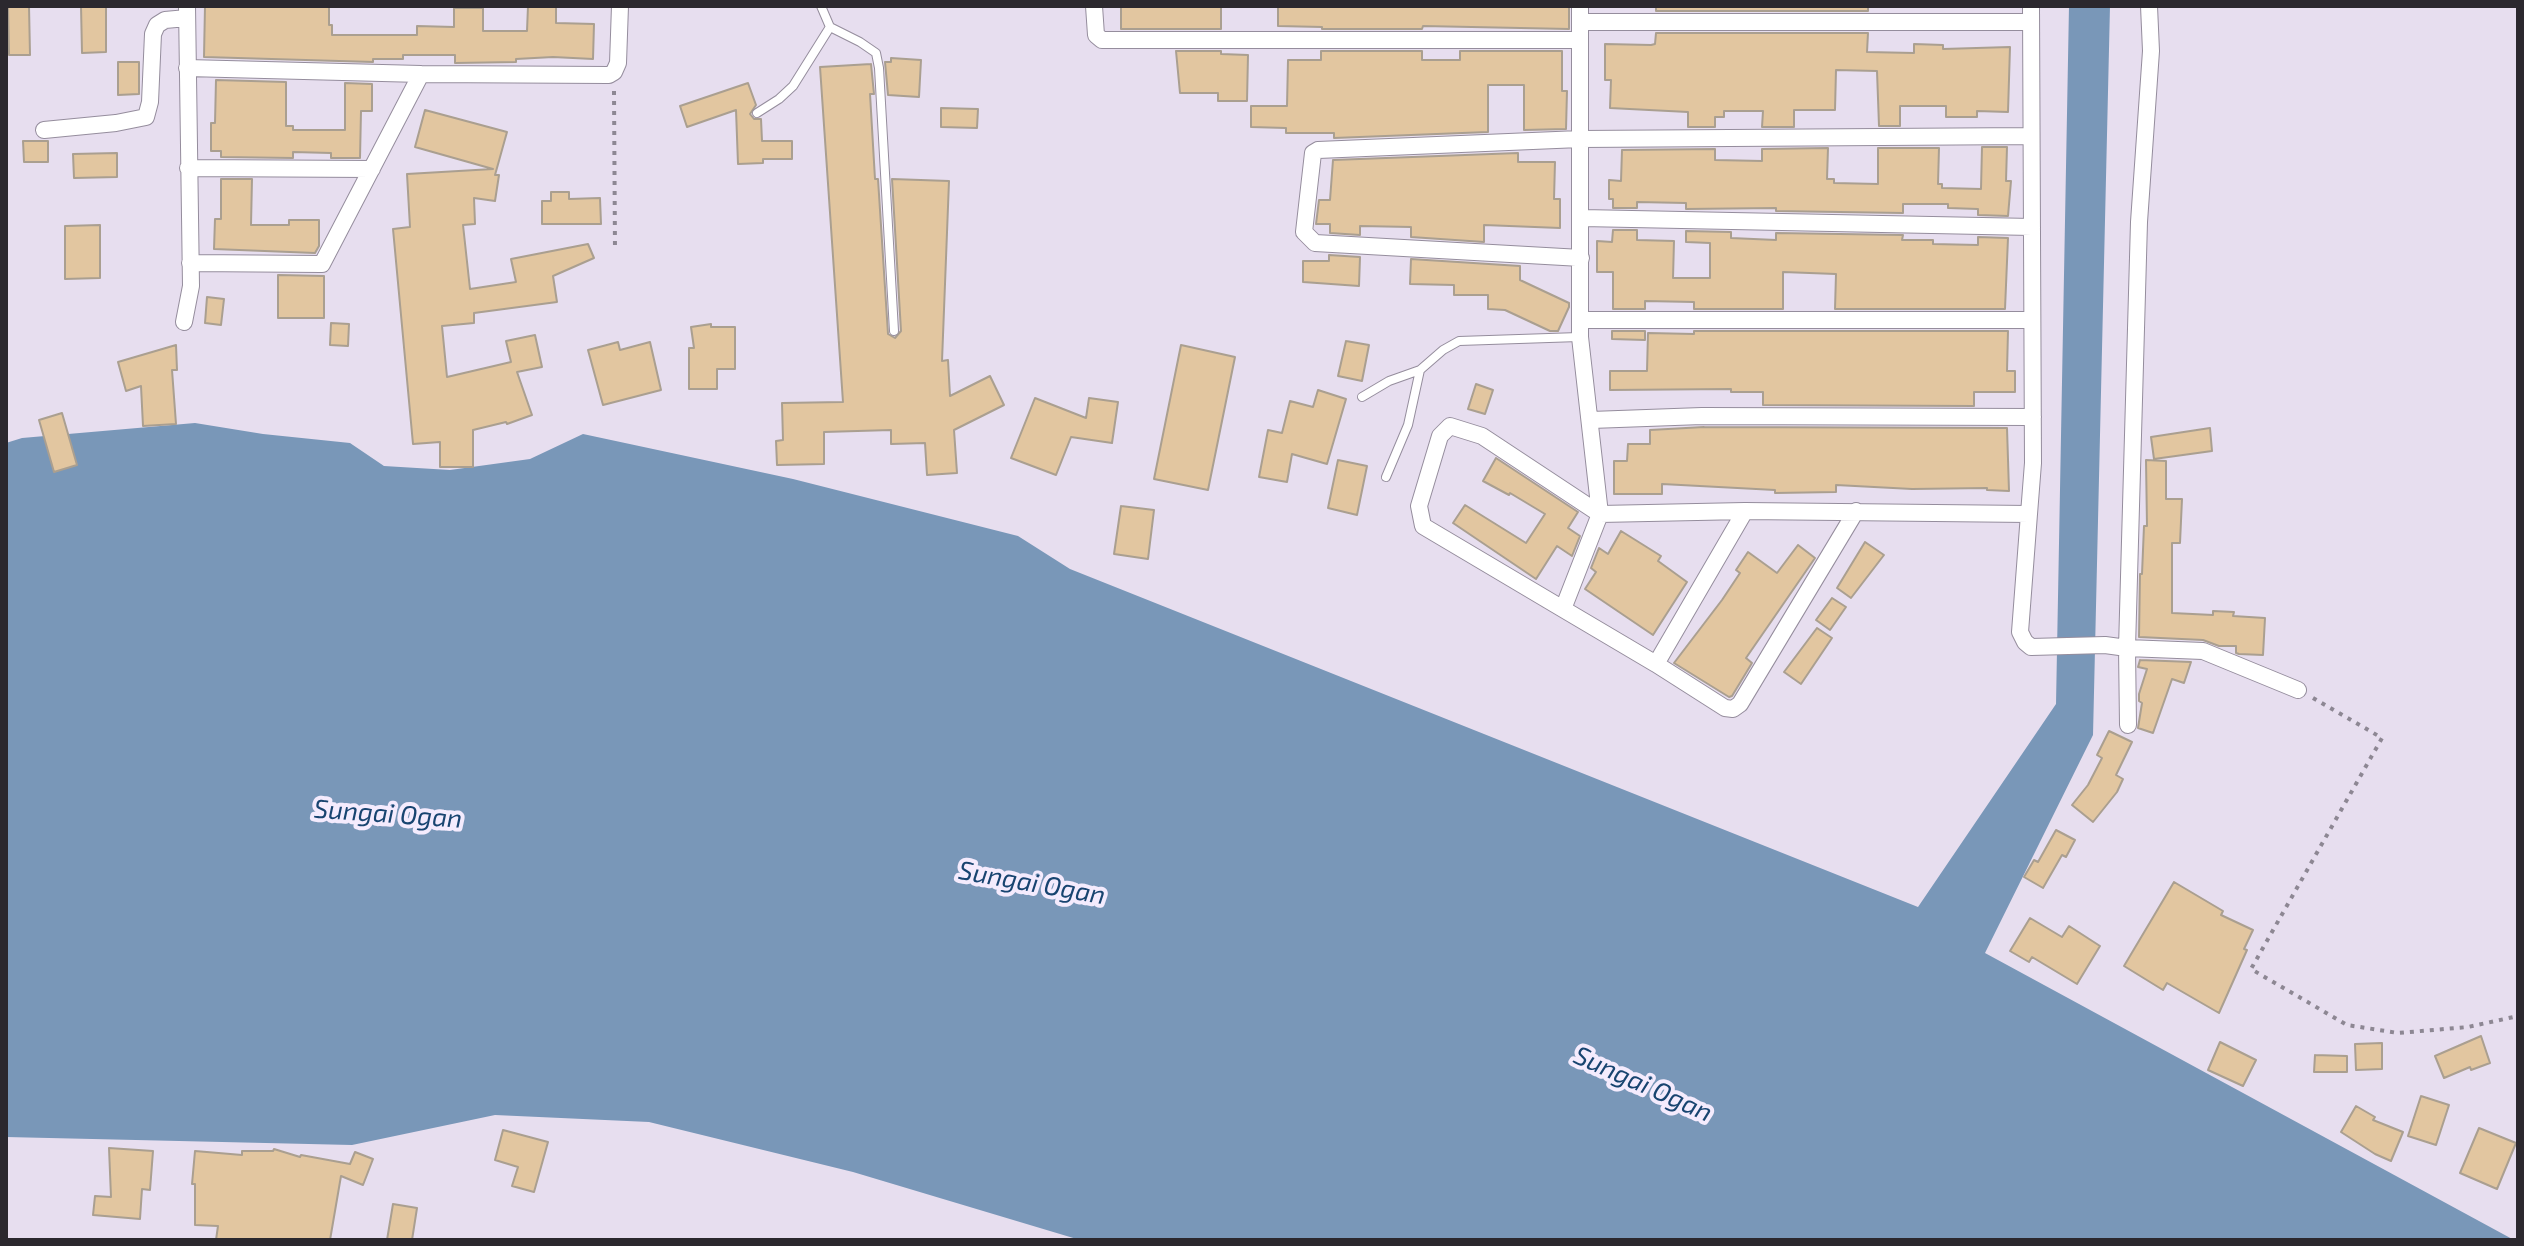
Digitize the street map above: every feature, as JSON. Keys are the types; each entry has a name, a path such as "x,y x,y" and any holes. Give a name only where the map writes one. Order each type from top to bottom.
{"street":[{"path":"187,68 602,77 614,72 618,63 620,6"},
{"path":"1094,6 1096,35 1102,40 1579,40"},
{"path":"2128,725 2127,648 2139,222 2151,51 2149,6"},
{"path":"44,130 146,117 150,102 153,34 157,25 187,12 191,286 184,322"},
{"path":"1563,609 1600,514 1580,329 1580,14 2031,14 2033,417 2020,632 2031,647 2105,645 2203,651 2298,690"},
{"path":"190,263 322,264 421,74"},
{"path":"1581,258 1315,243 1304,232 1313,153 1318,150 1580,139 2031,136"},
{"path":"188,168 372,169"},
{"path":"1582,218 2032,227"},
{"path":"1580,329 2032,320"},
{"path":"1591,420 1702,416 2033,417"},
{"path":"1856,511 1740,704 1733,709 1725,708 1423,526 1419,506 1440,436 1450,426 1482,436 1600,514 1856,511 2029,514"},
{"path":"1656,664 1745,511"}],"lane":[{"path":"821,6 830,27 876,53 894,331"},
{"path":"757,113 793,86 830,27"},
{"path":"1362,397 1389,381 1420,370 1459,341 1580,329"},
{"path":"1386,477 1408,425 1420,370"}],"path":[{"path":"614,72 615,251"},
{"path":"2298,690 2382,738 2251,969 2347,1025 2398,1033 2468,1027 2518,1016"}],"water":[{"name":"Sungai Ogan","path":"2069,6 2110,6 2093,735 1985,953 2514,1240 1080,1240 853,1172 649,1122 495,1115 352,1145 6,1137 6,443 22,438 195,423 350,443 384,466 450,470 530,459 583,434 793,479 1018,536 1070,569 1918,907 2056,704"}],"building":[{"path":"8,6 29,6 30,55 9,55"},
{"path":"81,6 106,6 106,52 82,53"},
{"path":"205,6 329,6 332,35 417,35 417,26 454,27 454,8 483,8 483,31 527,31 528,6 556,6 556,23 594,24 593,59 553,57 516,59 516,62 455,63 455,55 403,55 403,59 373,59 373,62 204,57"},
{"path":"1121,6 1221,6 1221,29 1121,29"},
{"path":"1278,6 1569,6 1569,29 1423,26 1422,29 1322,29 1278,26"},
{"path":"1656,6 1868,6 1868,11 1656,11"},
{"path":"1656,33 1868,33 1867,52 1914,53 1914,44 1943,45 1943,49 2010,47 2008,112 1977,111 1977,117 1946,117 1946,106 1900,106 1900,126 1879,126 1877,71 1836,70 1835,110 1794,110 1794,127 1762,127 1763,111 1724,111 1724,117 1715,117 1715,127 1688,127 1688,112 1610,108 1611,80 1605,80 1605,44 1651,45 1655,44"},
{"path":"1176,51 1221,51 1221,54 1248,55 1247,101 1218,101 1218,93 1180,93"},
{"path":"1321,51 1422,51 1422,60 1460,60 1460,51 1562,51 1562,91 1567,91 1566,129 1524,130 1524,85 1488,85 1488,132 1334,138 1334,133 1286,133 1286,128 1251,127 1251,106 1287,106 1288,60 1321,60"},
{"path":"891,58 921,60 919,97 888,95 885,62 891,62"},
{"path":"118,62 139,62 139,94 118,95"},
{"path":"871,64 875,179 878,179 888,334 895,338 901,331 892,179 949,181 942,361 948,360 950,396 990,376 1004,405 954,430 957,473 927,475 925,443 891,444 891,430 824,432 824,464 777,465 776,441 783,440 782,403 843,402 820,67"},
{"path":"216,80 286,82 286,126 293,126 293,130 345,130 345,83 372,84 372,111 361,111 360,158 331,158 331,153 293,152 293,158 221,157 221,151 211,151"},
{"path":"748,83 756,105 750,114 754,119 761,119 762,141 792,141 792,159 763,159 763,163 738,164 736,110 687,127 680,106"},
{"path":"941,108 978,109 977,128 941,127"},
{"path":"425,110 507,132 495,175 499,175 495,201 474,198 475,224 463,225 470,289 516,282 511,259 588,244 594,258 553,276 557,302 474,313 474,323 442,326 447,377 511,362 506,341 535,335 542,367 517,372 532,415 507,424 473,430 473,467 440,467 440,442 413,444 393,229 410,227 407,174 493,169 415,147"},
{"path":"23,141 48,141 48,162 24,162"},
{"path":"1982,147 2007,147 2006,181 2011,181 2008,216 1978,215 1978,209 1948,208 1948,204 1903,204 1903,213 1776,211 1776,208 1686,209 1686,203 1637,202 1637,208 1613,208 1613,199 1609,199 1609,180 1621,181 1622,150 1715,149 1715,160 1762,161 1762,149 1828,148 1827,179 1834,179 1834,183 1878,184 1878,148 1939,148 1938,184 1942,184 1942,188 1981,189"},
{"path":"117,153 117,177 74,178 73,154"},
{"path":"1518,153 1518,162 1555,162 1554,199 1560,199 1560,228 1484,225 1484,242 1411,237 1411,227 1360,226 1360,235 1330,233 1330,224 1316,224 1319,200 1330,200 1333,160"},
{"path":"221,179 252,179 251,225 289,225 289,220 319,220 319,246 315,253 214,249 215,219 221,219"},
{"path":"551,192 569,192 569,199 600,198 601,224 542,224 542,201 551,201"},
{"path":"100,225 100,278 65,279 65,226"},
{"path":"1613,230 1637,230 1637,240 1674,241 1673,278 1710,278 1710,243 1686,242 1686,231 1731,232 1731,238 1776,240 1776,233 1903,235 1902,240 1978,245 1978,237 2008,238 2005,309 1835,309 1836,274 1783,272 1783,309 1694,309 1694,302 1645,301 1645,309 1613,309 1613,272 1597,272 1597,241 1612,242"},
{"path":"1329,255 1360,257 1359,286 1303,282 1303,261 1329,261"},
{"path":"1411,259 1520,266 1520,280 1569,303 1569,307 1558,331 1550,331 1505,310 1488,309 1488,295 1454,295 1454,285 1410,284"},
{"path":"278,275 324,276 324,318 278,318"},
{"path":"207,297 224,299 221,325 205,323"},
{"path":"331,323 349,324 348,346 330,345"},
{"path":"711,324 711,327 735,327 735,369 717,369 717,389 689,389 689,348 694,348 691,327"},
{"path":"1612,331 1645,331 1645,340 1612,339"},
{"path":"1694,331 2008,331 2007,371 2015,371 2015,392 1974,392 1974,406 1763,405 1763,392 1731,392 1731,389 1610,390 1610,371 1647,371 1648,333 1694,334"},
{"path":"1346,341 1369,345 1362,381 1338,376"},
{"path":"618,342 620,350 650,342 661,390 603,405 588,350"},
{"path":"176,345 177,370 172,370 176,424 143,426 141,386 126,391 118,362"},
{"path":"1181,345 1235,357 1208,490 1154,479"},
{"path":"1476,384 1493,390 1485,414 1468,409"},
{"path":"1318,390 1346,399 1327,464 1292,454 1287,482 1259,477 1268,430 1282,433 1290,401 1313,407"},
{"path":"1035,398 1086,418 1089,398 1118,402 1112,443 1071,437 1056,475 1011,458"},
{"path":"62,413 77,465 54,472 39,420"},
{"path":"1704,427 2007,428 2009,491 1836,485 1836,492 1775,493 1775,490 1662,484 1662,494 1614,494 1614,461 1627,461 1628,444 1650,444 1650,430"},
{"path":"2210,428 2212,451 2154,459 2151,437"},
{"path":"1496,458 1578,512 1568,528 1580,536 1572,556 1557,546 1536,579 1453,523 1465,505 1526,543 1545,514 1483,481"},
{"path":"1338,460 1367,466 1357,515 1328,508"},
{"path":"2146,460 2166,461 2166,499 2182,499 2180,543 2172,543 2172,613 2213,615 2213,611 2234,612 2233,616 2265,618 2263,655 2239,654 2236,653 2236,646 2219,646 2203,640 2139,637 2140,574 2144,526 2147,526"},
{"path":"1121,506 1154,510 1148,559 1114,554"},
{"path":"1621,531 1661,556 1658,561 1687,582 1653,635 1585,589 1596,572 1591,568 1599,548 1608,554"},
{"path":"1865,542 1884,555 1851,598 1837,588"},
{"path":"1798,545 1815,558 1746,658 1752,663 1732,696 1674,663 1740,573 1736,570 1748,552 1777,573"},
{"path":"1832,598 1846,607 1830,630 1816,620"},
{"path":"1817,628 1832,638 1801,684 1784,672"},
{"path":"2140,660 2191,662 2184,683 2172,679 2153,733 2138,728 2142,703 2139,694 2147,669 2138,667"},
{"path":"2109,731 2132,742 2116,775 2123,779 2117,792 2093,822 2072,805 2088,785 2102,758 2097,755"},
{"path":"2056,830 2075,840 2066,857 2062,855 2043,888 2024,877 2034,860 2038,862"},
{"path":"2174,882 2223,911 2221,915 2253,930 2219,1013 2167,983 2163,990 2124,966"},
{"path":"2030,918 2062,937 2069,926 2100,946 2077,984 2032,957 2029,962 2010,951"},
{"path":"2481,1036 2490,1063 2444,1078 2435,1056"},
{"path":"2220,1042 2256,1060 2243,1086 2208,1070"},
{"path":"2382,1043 2382,1069 2356,1070 2355,1044"},
{"path":"2315,1055 2347,1056 2347,1072 2314,1072"},
{"path":"2421,1096 2449,1105 2436,1145 2408,1136"},
{"path":"2356,1106 2375,1117 2373,1120 2403,1132 2391,1161 2341,1132"},
{"path":"2479,1128 2516,1143 2497,1189 2460,1173"},
{"path":"503,1130 548,1142 534,1192 512,1186 518,1167 495,1160"},
{"path":"109,1148 153,1151 150,1190 142,1189 140,1219 93,1215 95,1196 111,1197"},
{"path":"274,1149 300,1157 350,1164 355,1152 373,1159 363,1185 341,1176 330,1240 216,1240 218,1226 195,1225 195,1184 192,1184 195,1151 242,1155 242,1151"},
{"path":"393,1204 417,1208 412,1240 387,1240"}]}
